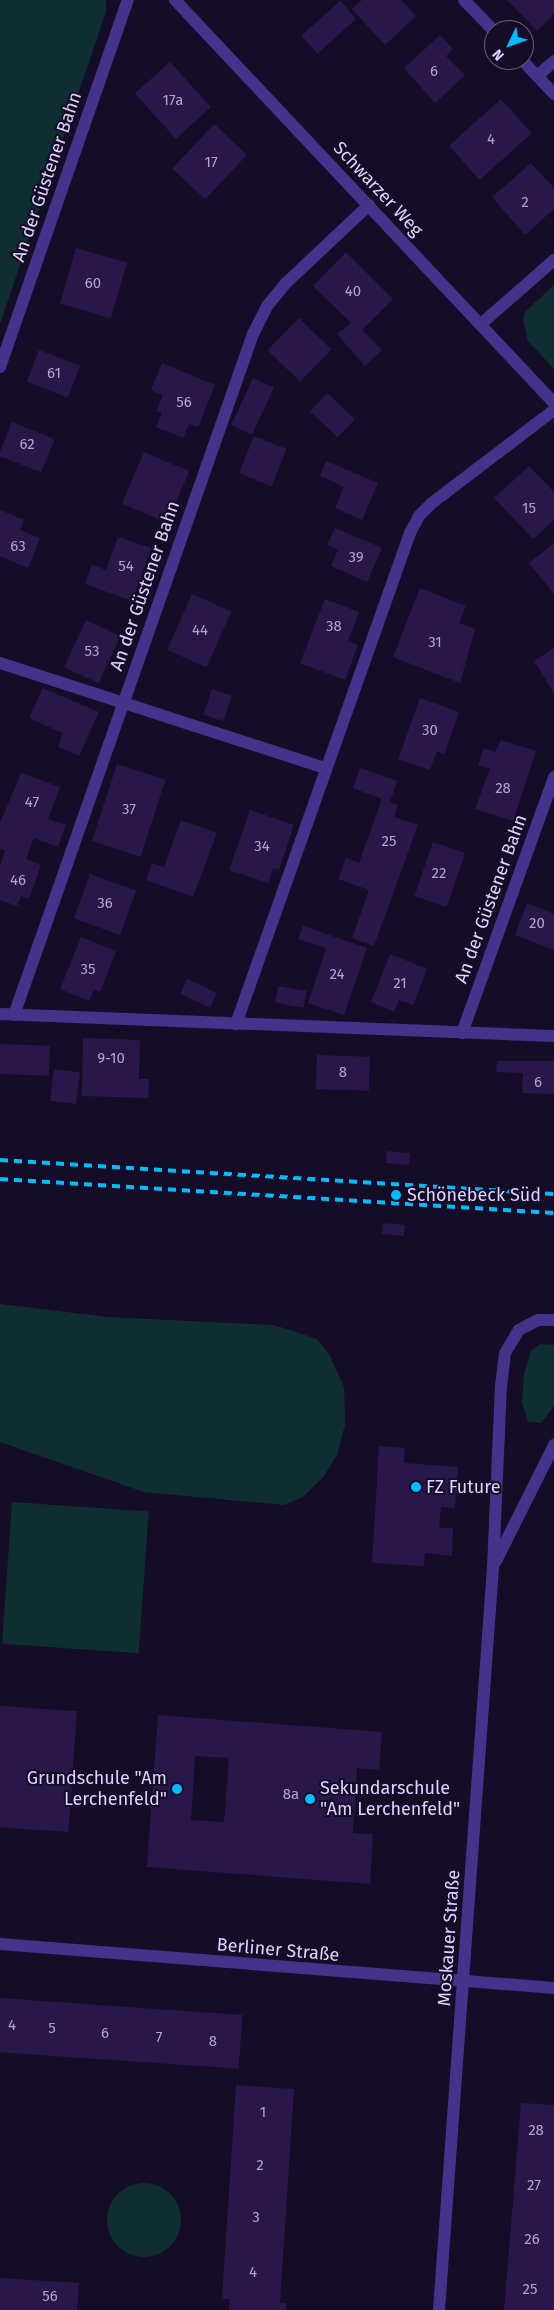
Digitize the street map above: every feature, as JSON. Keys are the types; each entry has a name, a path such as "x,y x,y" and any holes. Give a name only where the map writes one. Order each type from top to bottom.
{"street":[{"name":"An der Güstener Bahn","path":"0,367 128,0"},
{"name":"Schwarzer Weg","path":"175,0 554,403"},
{"path":"464,0 484,21"},
{"path":"537,76 554,61"},
{"path":"531,70 554,94"},
{"name":"An der Güstener Bahn","path":"14,1015 253,334 268,305 286,283 369,205"},
{"path":"481,324 554,260"},
{"path":"236,1024 410,533 419,516 554,410"},
{"path":"0,663 326,768"},
{"name":"An der Güstener Bahn","path":"462,1033 554,777"},
{"path":"0,1014 554,1036"},
{"name":"Moskauer Straße","path":"439,2310 493,1568 505,1353 519,1330 538,1320 554,1320"},
{"name":"Moskauer Straße","path":"493,1568 554,1445"},
{"name":"Berliner Straße","path":"0,1944 554,1988"}],"green space":[{"path":"0,0 106,0 106,12 0,324"},
{"path":"554,285 554,369 528,341 523,319 526,311"},
{"path":"0,1304 108,1317 274,1325 317,1339 329,1354 344,1387 345,1425 337,1455 324,1476 303,1497 284,1505 144,1492 0,1442"},
{"path":"540,1344 554,1345 554,1406 541,1423 528,1422 522,1403 524,1374 531,1351"},
{"path":"12,1502 149,1512 139,1653 2,1644"},
{"path":"144,2183 158,2186 170,2194 178,2206 181,2220 178,2234 170,2246 158,2254 144,2257 130,2254 118,2246 110,2234 107,2220 110,2206 118,2194 130,2186"}],"building":[{"path":"362,0 401,0 416,16 385,45 352,9"},
{"path":"507,0 554,0 554,14 537,31 534,28 534,20 526,20"},
{"path":"340,1 356,19 317,54 301,36"},
{"path":"440,35 453,49 446,56 465,75 435,103 404,68"},
{"path":"170,62 211,107 176,139 135,93"},
{"path":"501,99 532,133 480,180 449,146"},
{"path":"214,124 247,155 205,199 172,169"},
{"path":"531,163 554,188 554,209 525,235 492,197"},
{"path":"76,248 127,263 111,318 60,304"},
{"path":"346,252 393,299 362,330 382,350 365,366 337,334 351,323 313,286"},
{"path":"299,318 331,349 300,382 268,350"},
{"path":"39,350 80,366 68,398 27,382"},
{"path":"162,363 215,385 198,427 189,424 183,438 156,427 162,413 156,411 163,395 151,390"},
{"path":"253,378 274,388 252,435 231,425"},
{"path":"327,393 355,419 338,437 310,411"},
{"path":"12,422 55,439 41,473 0,456"},
{"path":"254,436 286,449 271,486 239,473"},
{"path":"144,452 189,471 167,523 122,504"},
{"path":"326,461 378,483 362,520 335,508 344,487 320,476"},
{"path":"529,466 554,492 554,520 533,539 494,498"},
{"path":"0,510 24,520 20,530 40,538 28,568 0,556"},
{"path":"335,528 382,548 367,582 331,566 338,550 327,545"},
{"path":"118,537 151,548 132,601 85,584 92,565 106,570"},
{"path":"554,543 554,594 529,563"},
{"path":"420,588 466,606 459,623 475,629 460,683 393,657"},
{"path":"192,594 231,611 206,667 167,650"},
{"path":"325,599 359,612 348,641 358,645 345,680 300,663"},
{"path":"86,620 120,636 98,683 64,667"},
{"path":"554,648 554,693 534,661"},
{"path":"43,688 99,712 79,756 58,747 63,733 29,718"},
{"path":"212,689 232,696 223,721 203,715"},
{"path":"420,698 459,712 444,754 437,751 430,770 398,759"},
{"path":"501,740 536,751 513,821 475,809 490,769 478,765 484,748 495,752"},
{"path":"117,764 166,780 140,857 92,841"},
{"path":"360,768 397,781 390,802 398,805 394,817 418,825 374,946 352,938 369,890 338,879 346,858 359,863 382,799 353,788"},
{"path":"21,773 60,787 48,819 66,825 58,847 34,838 26,859 41,865 29,899 21,896 17,906 0,900 0,866 5,851 0,849 0,823"},
{"path":"250,810 294,825 279,870 273,868 268,883 229,870"},
{"path":"181,820 217,833 193,897 146,880 152,863 164,867"},
{"path":"433,842 465,853 447,907 414,896"},
{"path":"90,874 136,891 120,935 74,918"},
{"path":"527,903 554,914 554,950 515,935"},
{"path":"303,926 367,948 344,1015 308,1003 326,948 298,939"},
{"path":"81,937 116,951 100,992 94,990 89,1001 60,989"},
{"path":"390,954 427,969 413,1005 399,1000 394,1012 371,1002"},
{"path":"187,979 217,993 210,1007 180,994"},
{"path":"278,986 307,991 304,1008 275,1003"},
{"path":"83,1038 140,1040 139,1079 149,1079 148,1098 82,1096"},
{"path":"0,1044 50,1046 49,1076 0,1074"},
{"path":"317,1055 370,1057 369,1091 316,1089"},
{"path":"497,1061 554,1061 554,1094 522,1093 523,1073 496,1072"},
{"path":"54,1069 80,1072 76,1104 50,1101"},
{"path":"387,1151 410,1153 409,1165 386,1163"},
{"path":"383,1223 405,1225 404,1236 382,1234"},
{"name":"FZ Future","path":"379,1446 405,1448 404,1463 458,1467 455,1508 441,1507 439,1528 453,1528 452,1556 425,1553 424,1566 372,1563"},
{"path":"0,1706 77,1711 68,1832 0,1827"},
{"path":"158,1715 382,1732 379,1770 357,1768 353,1833 373,1834 370,1884 147,1867","holes":["195,1756 229,1758 224,1822 191,1820"]},
{"path":"0,1998 242,2015 239,2069 0,2052"},
{"path":"236,2085 294,2089 280,2303 286,2303 286,2310 229,2310 230,2299 222,2299"},
{"path":"521,2103 554,2105 554,2310 504,2310"},
{"path":"0,2278 79,2283 77,2310 0,2310"}],"railway":[{"path":"0,1160 554,1194"},
{"path":"0,1179 554,1213"}],"place":[{"name":"Schönebeck Süd","path":"396,1195"},
{"name":"FZ Future","path":"416,1487"},
{"name":"Grundschule \"Am Lerchenfeld\"","path":"177,1789"},
{"name":"Sekundarschule \"Am Lerchenfeld\"","path":"310,1799"}]}
